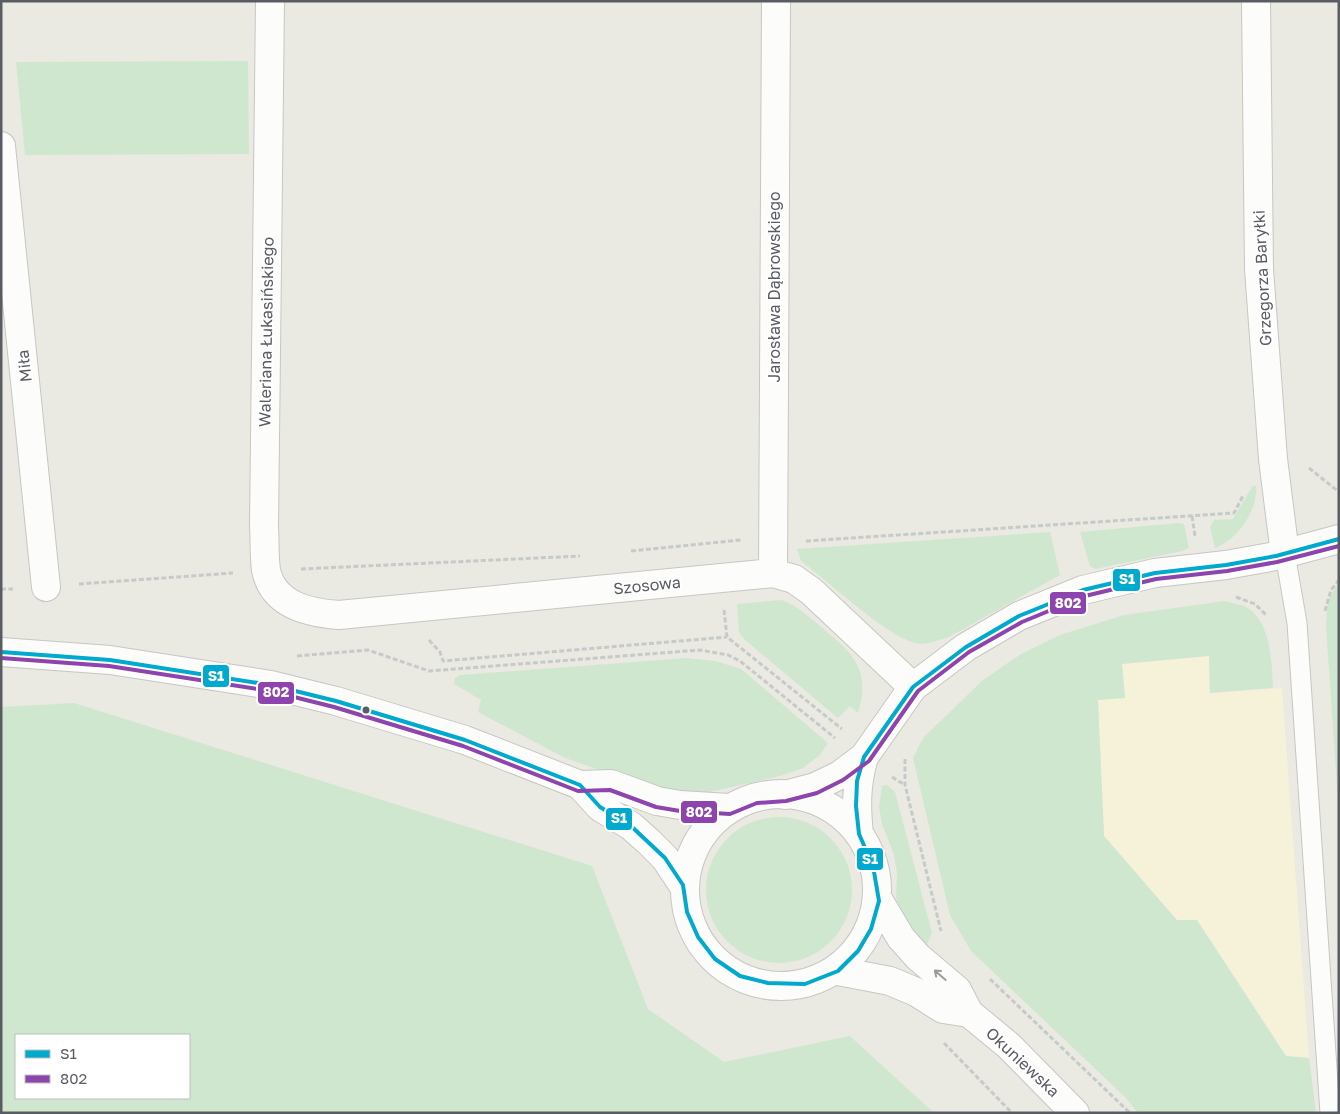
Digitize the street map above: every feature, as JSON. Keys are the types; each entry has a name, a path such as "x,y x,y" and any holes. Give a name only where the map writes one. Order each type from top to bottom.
{"street":[{"name":"Waleriana Łukasińskiego","path":"270,1 264,527 266,571 280,597 294,606 315,614 339,615"},
{"name":"Jarosława Dąbrowskiego","path":"773,573 776,1"},
{"name":"Grzegorza Baryłki","path":"1256,1 1259,269 1273,459 1285,554"},
{"name":"Miła","path":"1,146 46,587"},
{"path":"864,757 832,779 815,787 785,795 756,797 729,808 706,827 690,852 683,885 687,912 698,938 716,959 740,976 768,983 805,984 838,971 858,951 871,929 879,901 873,866 859,834 856,806 857,780 864,757 913,687 966,647 1019,616 1084,590 1155,573 1226,565 1285,554 1339,539"},
{"name":"Szosowa","path":"339,615 773,573 794,579 811,591 913,687"},
{"path":"1,652 110,660 271,685 336,701 465,740 580,785 610,784 657,801 680,805 729,808"},
{"path":"580,785 600,806 631,826 666,858 683,885"},
{"path":"785,795 815,800 838,812 859,834"},
{"name":"Okuniewska","path":"879,901 901,938 918,957 957,990 969,1013 1009,1046 1075,1113"},
{"path":"838,971 890,981 916,992 943,1009 969,1013"}],"lane":[{"path":"1285,554 1297,623 1330,1113"}],"path":[{"path":"624,552 741,540 756,527 772,526 792,526 800,542 1234,514 1246,490"},
{"path":"717,542 727,637"},
{"path":"1,589 266,571 586,556"},
{"path":"222,574 230,577"},
{"path":"1229,595 1255,604 1265,614 1269,622"},
{"path":"423,636 440,652 443,661 727,637 842,729"},
{"path":"290,656 368,650 429,670 700,650 728,655 740,660 836,740"},
{"path":"905,749 905,785 943,938"},
{"path":"988,977 1130,1113"}],"shaded area":[{"path":"1209,656 1210,693 1282,688 1309,1058 1286,1056 1197,920 1177,920 1104,836 1098,700 1125,698 1122,664"}],"green space":[{"path":"248,61 249,154 25,155 16,62"},
{"path":"1256,485 1254,505 1245,523 1231,538 1215,548 1210,527 1214,520 1233,519 1252,487"},
{"path":"1184,524 1189,548 1095,569 1090,566 1080,532"},
{"path":"1050,532 1060,575 949,637 923,644 903,638 873,619 801,561 797,549"},
{"path":"1339,582 1339,816 1326,626 1328,600"},
{"path":"782,600 793,605 831,635 856,662 862,684 862,697 858,713 850,706 838,718 745,640 739,632 737,604"},
{"path":"1225,601 1244,606 1260,620 1271,655 1273,688 1210,693 1209,656 1122,664 1125,698 1098,700 1104,836 1177,920 1197,920 1286,1056 1309,1058 1316,1113 1138,1113 1126,1098 971,951 950,915 913,758 923,738 983,680 1021,654 1060,635 1124,615"},
{"path":"687,658 715,661 741,669 828,743 820,755 803,768 780,776 692,796 656,790 565,758 478,712 481,700 454,684 455,678 460,675"},
{"path":"74,703 592,866 648,1009 724,1062 850,1036 934,1113 1,1113 1,707"},
{"path":"887,785 895,792 932,933 926,947 908,928 896,898 897,873 894,855 882,824 879,807 882,786"},
{"path":"779,817 807,822 831,838 847,862 852,890 847,918 831,942 807,958 779,963 751,958 727,942 711,918 706,890 711,862 727,838 751,822"}],"transit line":[{"name":"S1","path":"1,652 110,660 271,685 336,701 465,740 580,785 600,807 631,826 665,858 683,885 687,912 698,937 715,959 740,976 768,983 805,984 838,971 858,951 871,929 879,901 873,866 859,834 856,806 857,781 864,757 913,687 966,647 1019,616 1083,590 1155,573 1226,565 1276,556 1339,539"},
{"name":"802","path":"1,658 109,666 270,691 334,707 463,746 578,791 610,790 656,807 680,811 730,814 757,803 786,801 817,793 843,780 869,761 918,691 969,652 1022,622 1085,596 1156,579 1227,571 1277,562 1339,546"}]}
